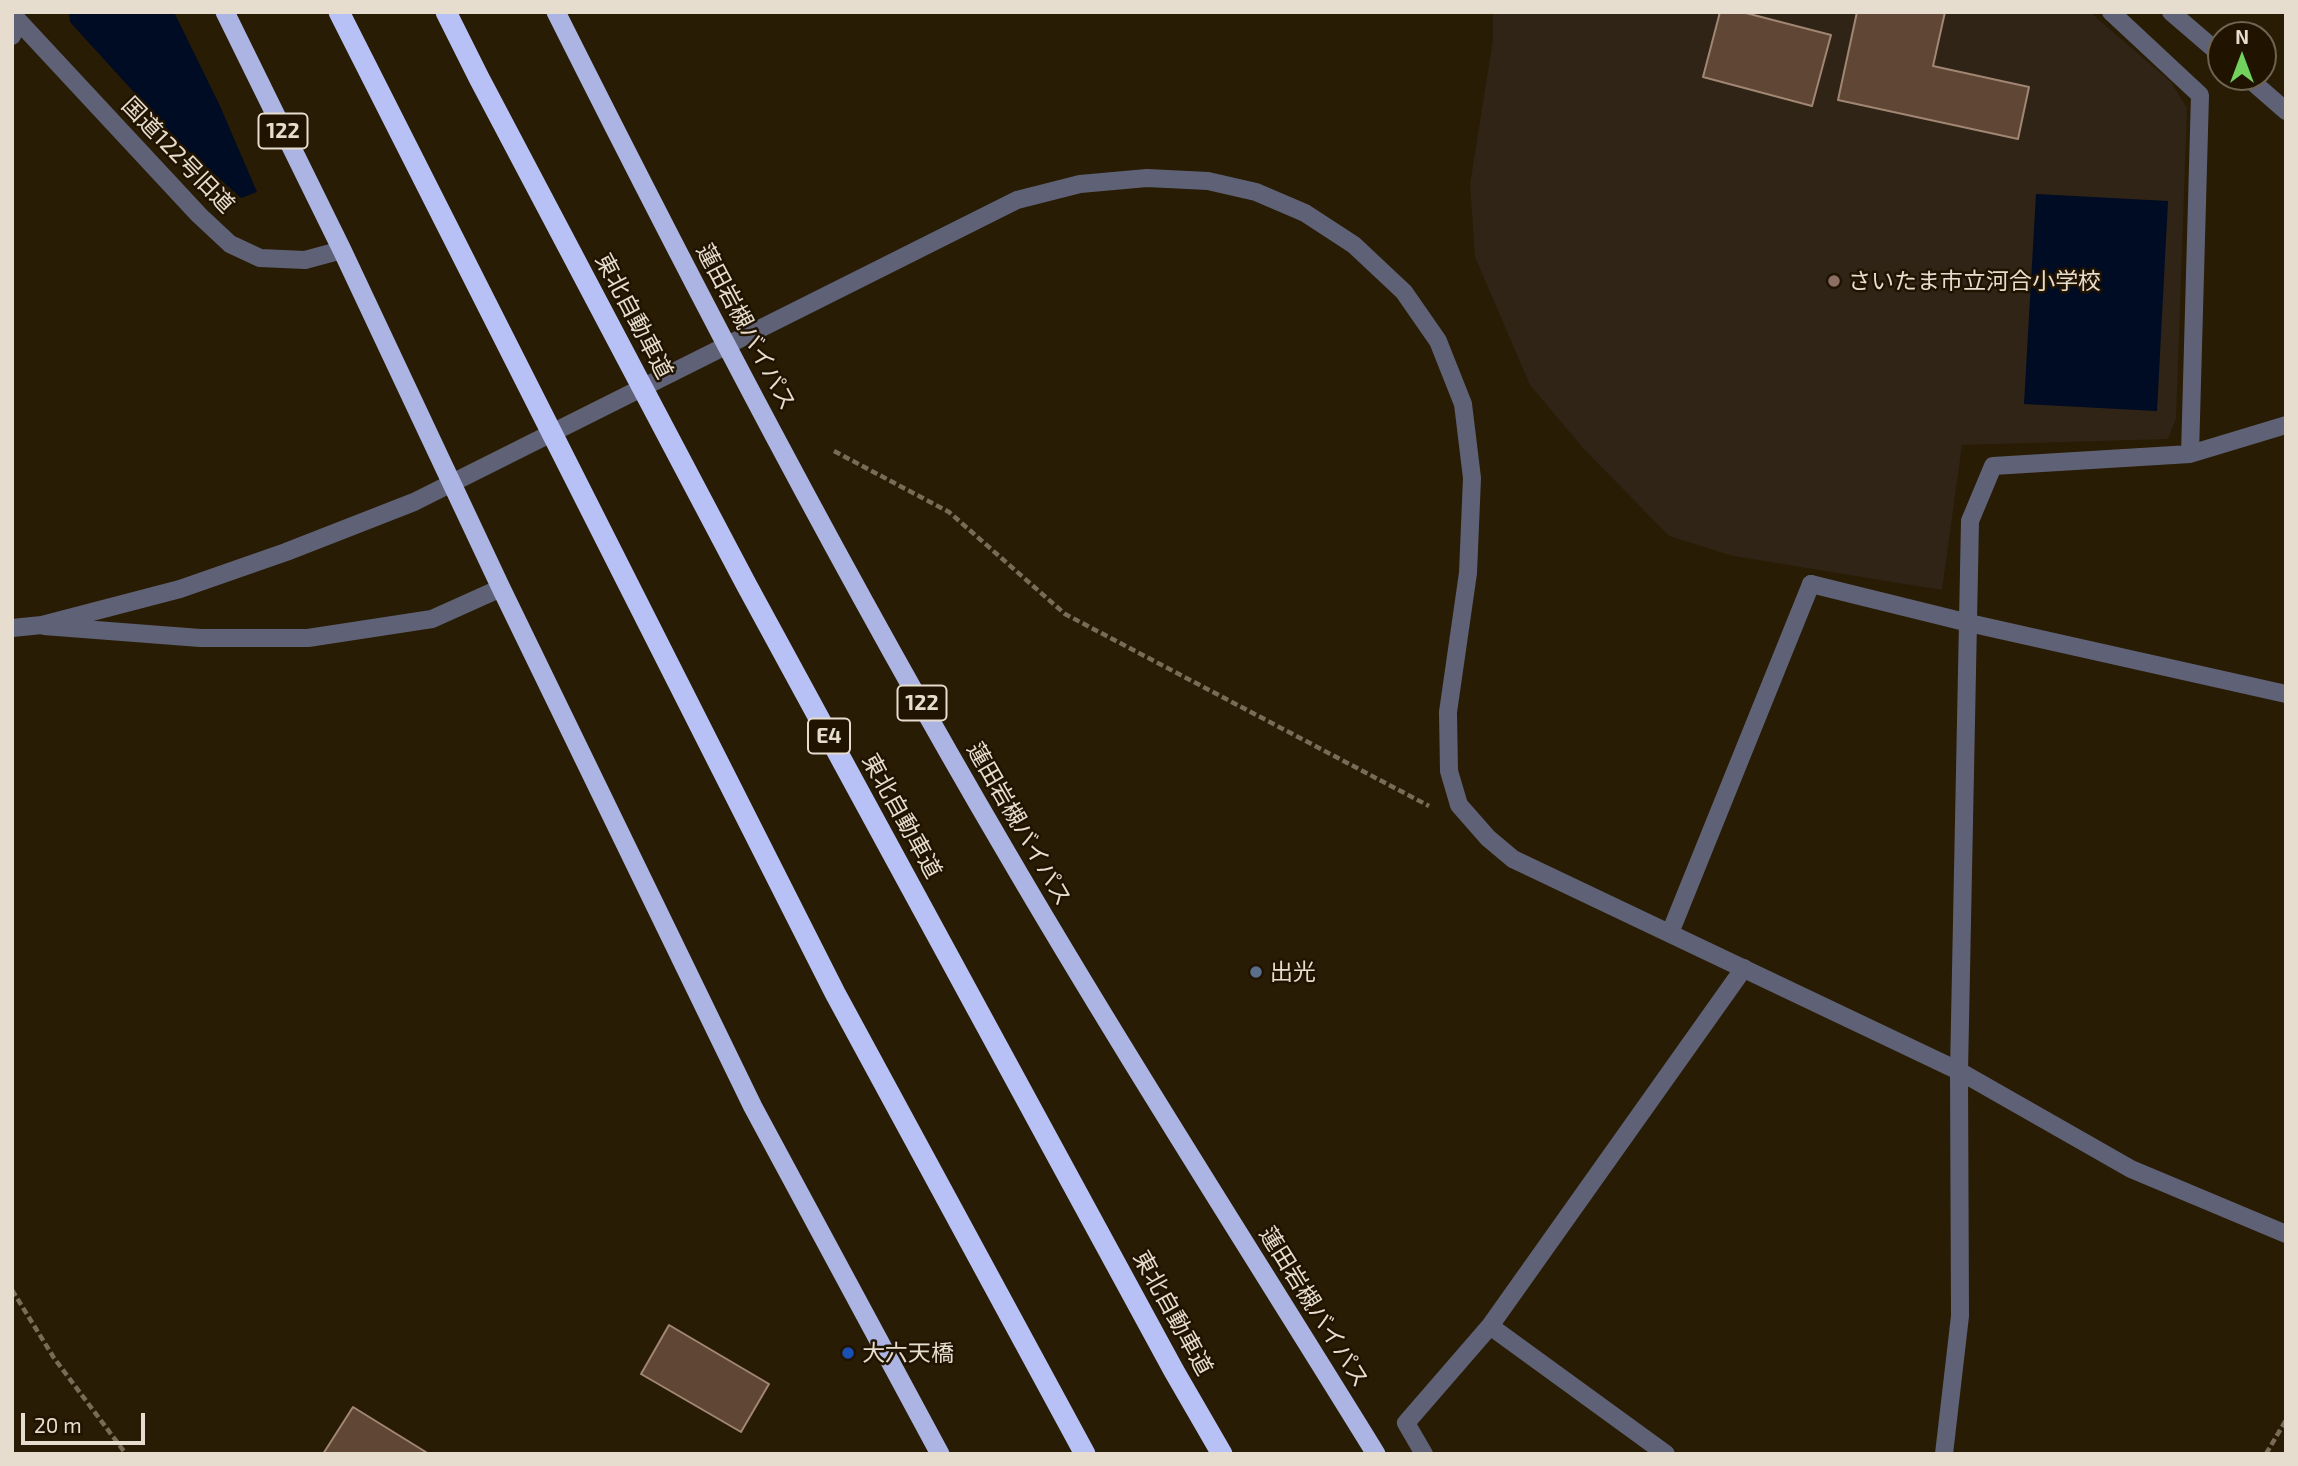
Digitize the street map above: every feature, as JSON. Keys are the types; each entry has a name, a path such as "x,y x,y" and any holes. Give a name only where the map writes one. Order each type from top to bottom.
{"highway":[{"name":"122","path":"225,12 753,1107 940,1454"},
{"path":"339,12 835,993 1085,1454"},
{"name":"東北自動車道","path":"446,12 478,78 746,584 1174,1371 1222,1454"},
{"name":"蓮田岩槻バイパス","path":"556,12 644,187 865,603 1002,846 1068,958 1376,1454"}],"street":[{"path":"2111,12 2200,95 2190,454"},
{"path":"2171,12 2207,43"},
{"name":"国道122号旧道","path":"14,24 230,244 260,258 305,260 342,250"},
{"path":"2262,91 2286,111"},
{"path":"12,628 42,625 180,589 414,502 1017,200 1080,184 1147,178 1208,181 1256,192 1305,212 1354,245 1404,292 1438,341 1463,404 1472,478 1468,573 1448,712 1449,771 1460,805 1473,823 1513,859 1959,1071 2131,1168 2286,1234"},
{"path":"1944,1454 1961,1317 1959,1071 1970,521 1993,466 2190,454 2286,425"},
{"path":"1670,933 1811,584 1969,623 2286,694"},
{"path":"42,625 200,638 308,638 432,619 501,589"},
{"path":"1424,1454 1406,1423 1490,1326 1744,968"},
{"path":"1490,1326 1666,1454"}],"path":[{"path":"834,451 950,512 1065,614 1440,812"},
{"path":"12,1290 54,1358 126,1454"},
{"path":"2266,1454 2286,1420"}],"shaded area":[{"name":"さいたま市立河合小学校","path":"1493,12 2090,12 2171,82 2187,108 2176,419 2168,439 1962,445 1942,590 1733,556 1669,536 1582,447 1530,385 1475,257 1470,184 1493,40"}],"water":[{"path":"69,12 174,12 220,106 257,192 241,198 182,145 70,22"},
{"path":"2036,194 2168,201 2157,411 2024,404"}],"building":[{"path":"1720,12 1742,12 1831,35 1812,106 1703,77"},
{"path":"1857,12 1945,12 1933,66 2029,87 2018,139 1838,100"},
{"path":"669,1325 769,1384 741,1432 641,1374"},
{"path":"353,1407 429,1454 323,1454"}],"place":[{"name":"さいたま市立河合小学校","path":"1834,281"},
{"name":"出光","path":"1256,972"},
{"name":"大六天橋","path":"848,1353"}]}
